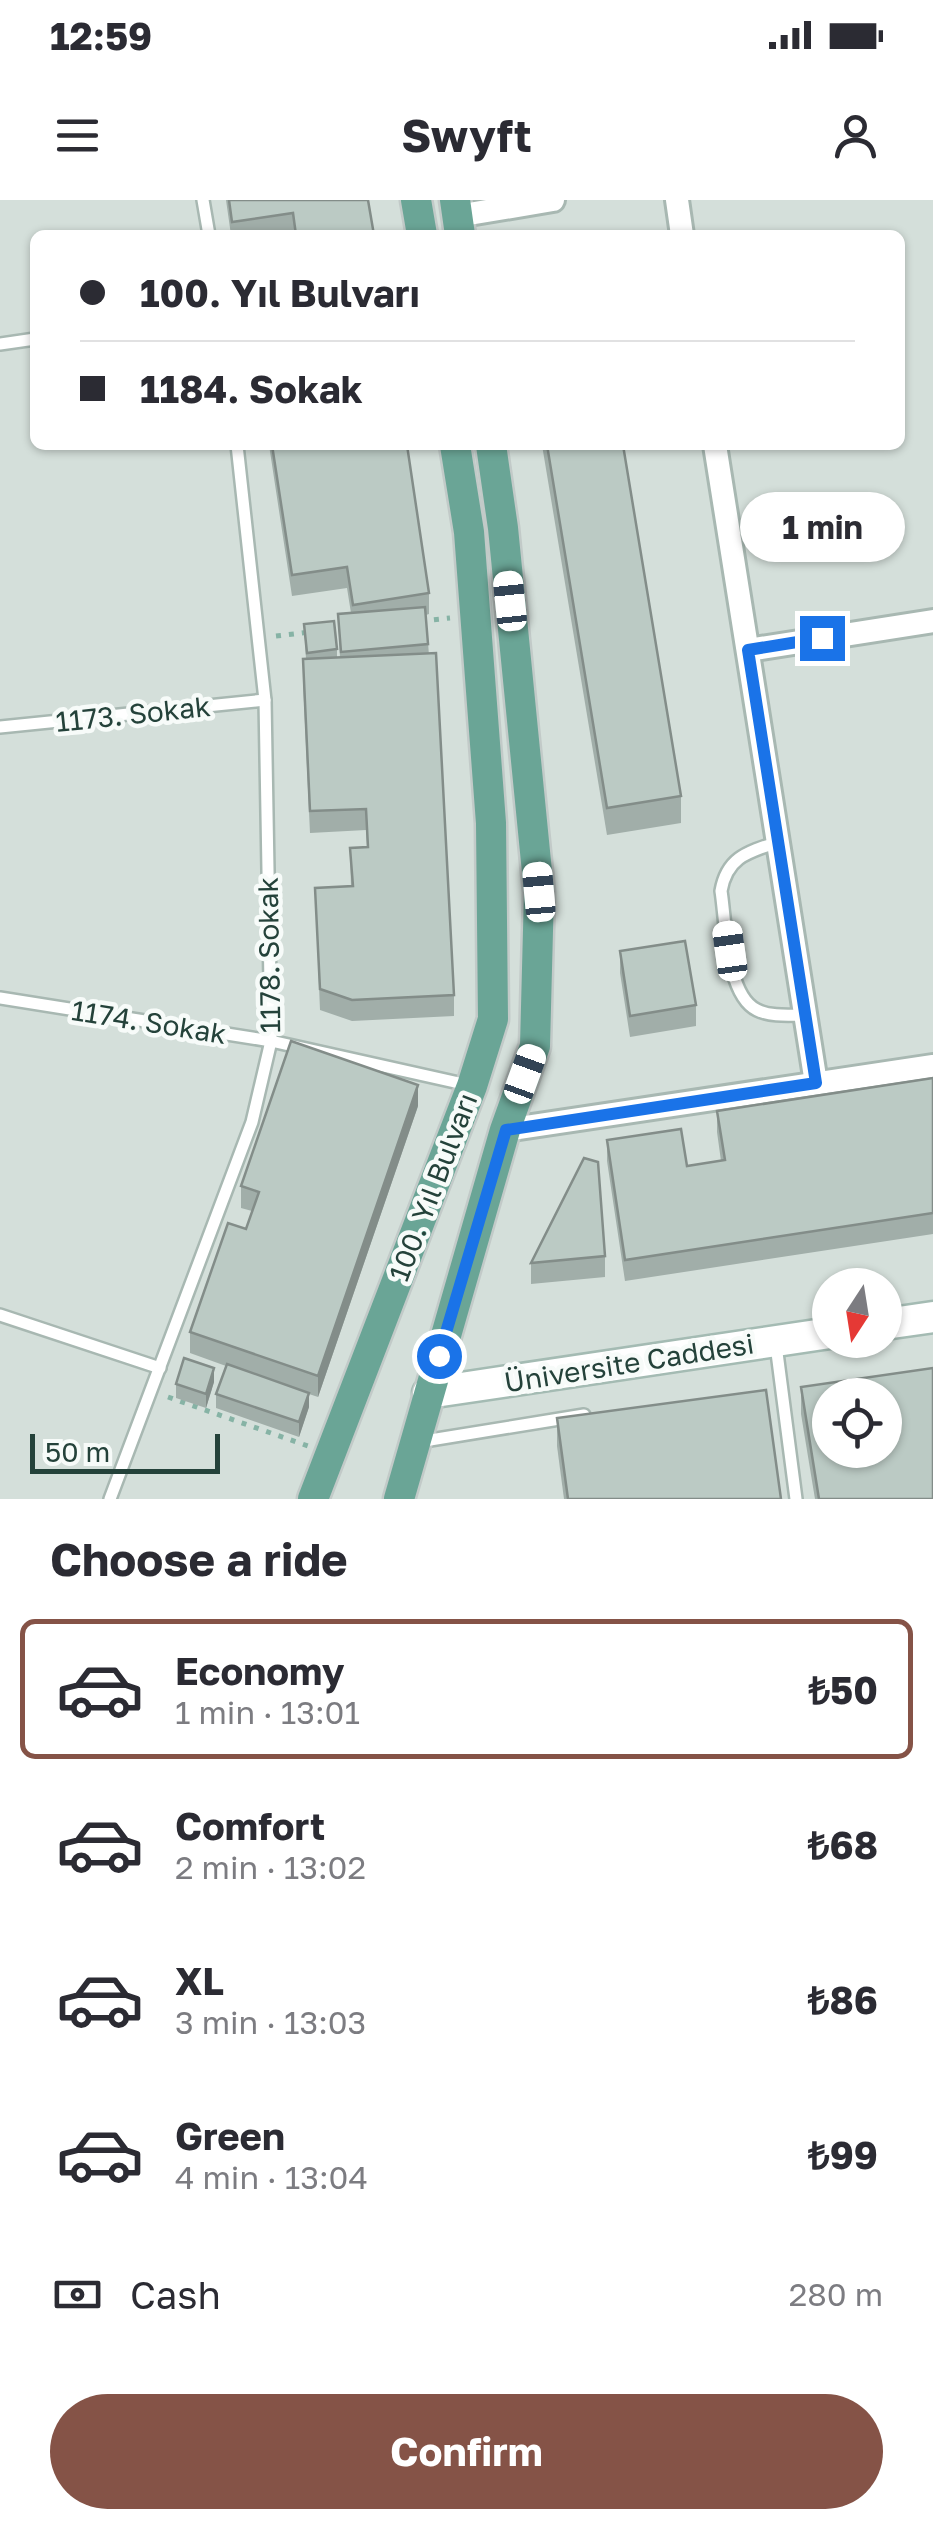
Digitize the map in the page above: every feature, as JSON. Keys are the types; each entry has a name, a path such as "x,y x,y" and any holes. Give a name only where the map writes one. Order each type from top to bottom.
{"main road":[{"path":"416,200 421,230"},
{"name":"100. Yıl Bulvarı","path":"313,1499 472,1086 493,1018 491,823 469,532 456,450"},
{"name":"100. Yıl Bulvarı","path":"404,1494 428,1394 506,1130 535,1046 539,892 492,450"}],"street":[{"path":"457,217 553,200"},
{"path":"677,200 681,230"},
{"path":"717,450 816,1083"},
{"path":"748,650 933,621"},
{"path":"506,1130 933,1066"},
{"path":"902,1322 933,1317"},
{"name":"Üniversite Caddesi","path":"428,1394 812,1335"}],"lane":[{"path":"203,200 208,230"},
{"path":"0,344 30,339"},
{"name":"1178. Sokak","path":"110,1499 252,1122 271,1042 265,700 239,450"},
{"name":"1173. Sokak","path":"0,727 265,700"},
{"path":"778,842 740,854 723,880 721,891 734,981 753,1008 768,1014 805,1016"},
{"name":"1174. Sokak","path":"0,998 271,1042 472,1086"},
{"path":"0,1315 160,1368"},
{"path":"775,1341 796,1499"},
{"path":"414,1443 584,1414"}],"path":[{"path":"416,621 476,615"},
{"path":"258,638 318,632"},
{"path":"151,1391 330,1453"}],"shaded area":[{"path":"0,200 933,200 933,1499 0,1499"}],"building":[{"path":"229,200 368,200 373,230 295,230 293,213 232,222"},
{"path":"273,450 408,450 429,593 353,605 347,567 292,575"},
{"path":"548,450 624,450 681,796 607,808"},
{"path":"425,607 428,644 341,652 338,614"},
{"path":"334,621 337,649 307,653 304,624"},
{"path":"436,653 454,995 352,1000 320,989 315,888 353,886 350,848 368,847 366,809 310,811 303,659"},
{"path":"685,941 696,1005 630,1016 620,951"},
{"path":"291,1041 418,1085 318,1376 190,1332 228,1223 246,1229 259,1192 241,1186"},
{"path":"933,1078 933,1213 625,1260 607,1140 681,1129 687,1166 725,1160 717,1111"},
{"path":"584,1158 598,1162 605,1256 531,1263"},
{"path":"184,1358 214,1368 206,1394 176,1384"},
{"path":"227,1364 309,1393 299,1422 216,1394"},
{"path":"933,1368 933,1499 819,1499 814,1468 902,1468 902,1378 864,1378"},
{"path":"812,1385 812,1455 801,1387"},
{"path":"766,1390 781,1499 568,1499 557,1418"}],"route":[{"path":"439,1356 506,1130 816,1083 748,650 822,638"}]}
